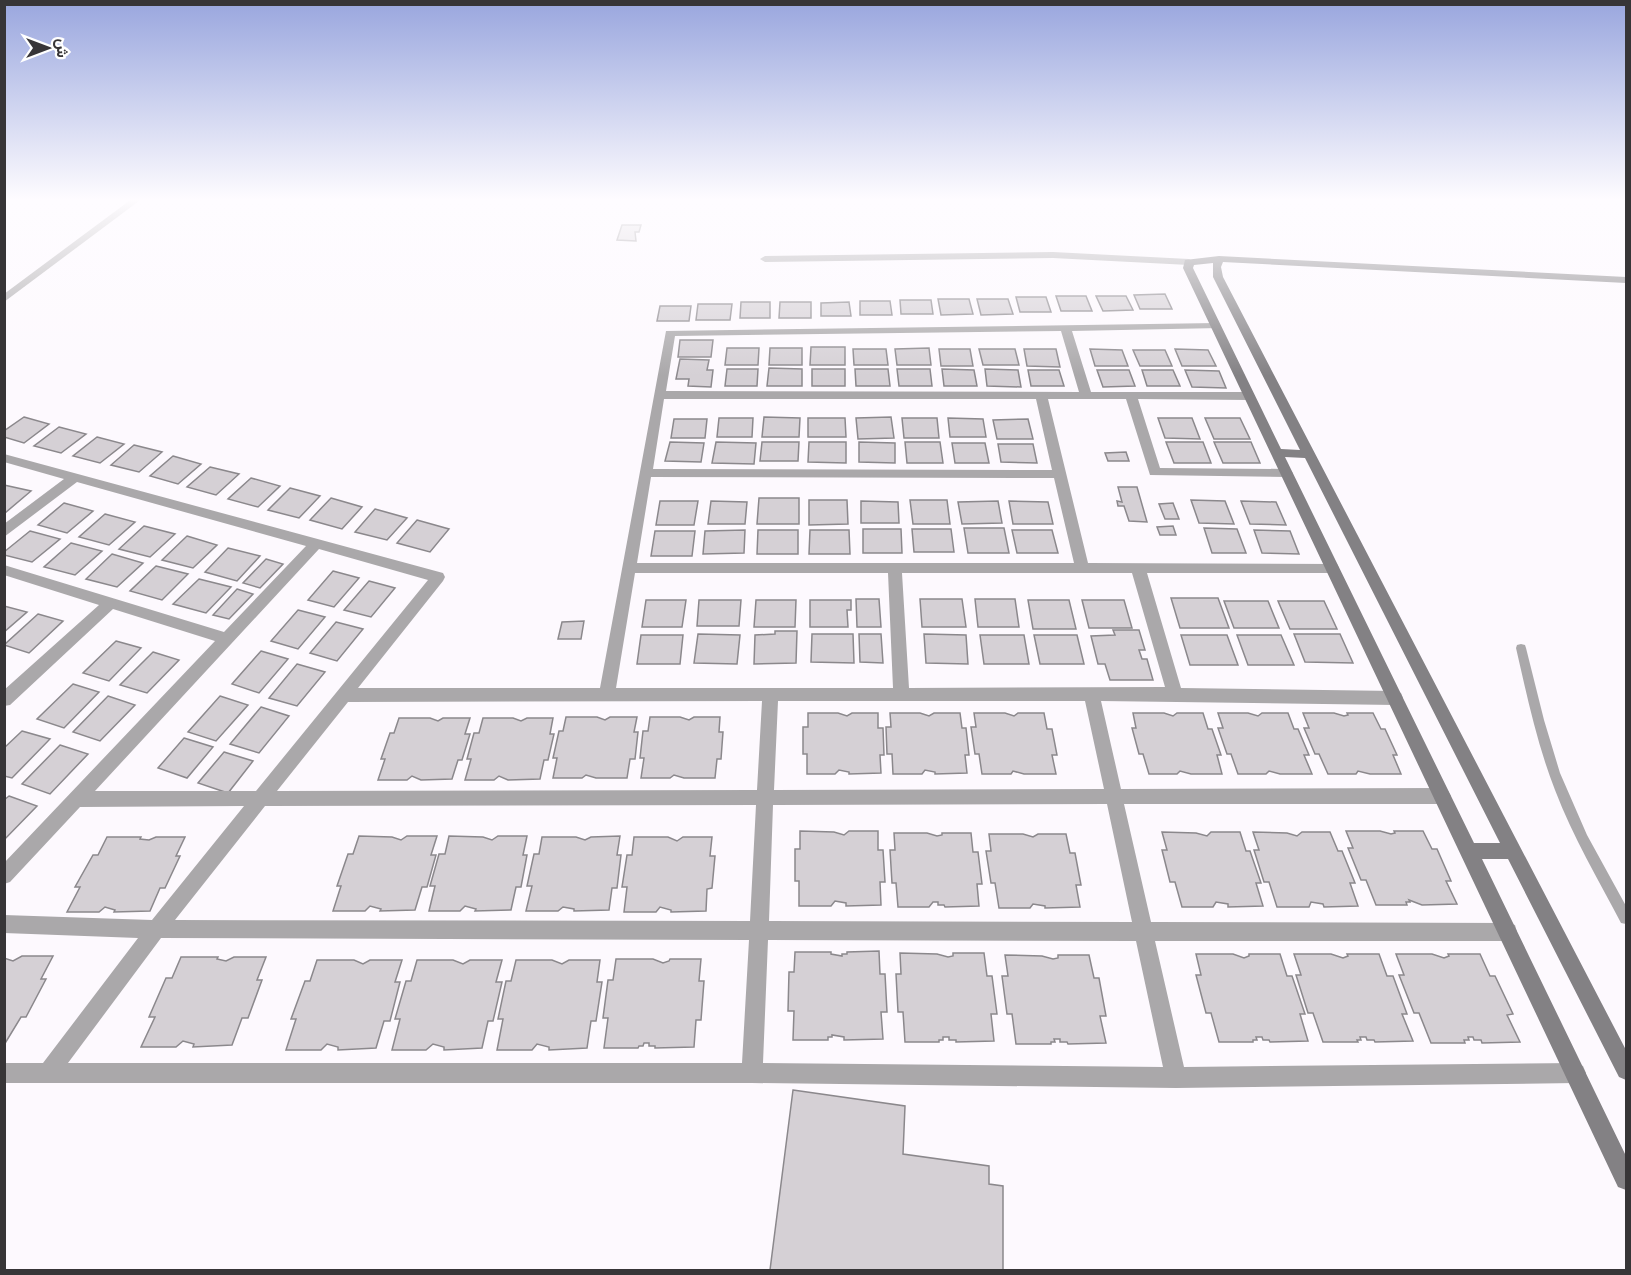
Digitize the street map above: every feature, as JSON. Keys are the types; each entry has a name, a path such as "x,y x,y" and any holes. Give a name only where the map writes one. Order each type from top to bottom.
{"street":[{"path":"4,299 59,258"},
{"path":"765,259 873,258"},
{"path":"1102,258 1189,262 1219,260 1626,280"},
{"path":"1219,260 1216,267 1218,277 1626,1070"},
{"path":"1189,262 1188,268 1626,1179"},
{"path":"607,693 670,333 1216,326"},
{"path":"1066,328 1086,396"},
{"path":"659,395 1249,396"},
{"path":"1041,396 1082,568"},
{"path":"1131,396 1155,472 1287,474"},
{"path":"1277,453 1309,454"},
{"path":"4,458 438,577 346,695 156,929 47,1074"},
{"path":"645,474 1060,474"},
{"path":"4,532 75,477"},
{"path":"6,872 317,543"},
{"path":"629,568 1332,568"},
{"path":"895,568 902,693"},
{"path":"1138,568 1175,693"},
{"path":"5,570 228,639"},
{"path":"4,700 110,603"},
{"path":"752,1073 770,693"},
{"path":"1091,693 1176,1078"},
{"path":"346,695 1175,693 1395,698"},
{"path":"77,799 1442,796"},
{"path":"1468,851 1514,851"},
{"path":"4,924 156,929 1508,933"},
{"path":"4,1073 752,1073 1176,1078 1576,1073"}],"lane":[{"path":"1521,648 1539,723 1560,790 1589,852 1626,918"}],"building":[{"path":"1165,294 1172,309 1140,309 1134,295"},
{"path":"1056,296 1086,296 1092,311 1061,311"},
{"path":"1096,296 1126,296 1133,310 1103,311"},
{"path":"1016,297 1046,297 1051,312 1020,312"},
{"path":"938,299 969,299 973,314 941,315"},
{"path":"977,299 1008,299 1013,314 981,315"},
{"path":"900,300 931,300 933,314 901,314"},
{"path":"860,301 890,301 892,315 860,315"},
{"path":"741,302 770,302 770,318 740,318"},
{"path":"780,302 811,302 811,318 779,318"},
{"path":"849,302 851,316 821,316 821,303"},
{"path":"698,304 732,304 730,320 696,320"},
{"path":"660,306 691,306 689,321 657,321"},
{"path":"680,340 713,340 711,357 678,357"},
{"path":"811,347 845,347 845,365 810,365"},
{"path":"727,348 759,348 758,365 725,365"},
{"path":"770,348 802,348 802,365 769,365"},
{"path":"929,348 931,365 897,365 895,349"},
{"path":"853,349 886,349 888,365 854,365"},
{"path":"939,349 970,349 973,366 941,366"},
{"path":"979,349 1015,349 1019,365 983,365"},
{"path":"1024,349 1056,349 1060,367 1027,366"},
{"path":"1090,349 1122,350 1128,366 1095,366"},
{"path":"1175,349 1208,350 1216,366 1182,366"},
{"path":"1133,350 1165,350 1172,366 1140,366"},
{"path":"680,359 709,360 707,370 713,370 711,387 688,386 689,379 676,379"},
{"path":"769,368 802,369 802,386 767,386"},
{"path":"727,369 758,369 757,386 725,386"},
{"path":"812,369 845,369 845,386 812,386"},
{"path":"855,369 888,369 890,386 856,386"},
{"path":"897,369 930,369 932,386 899,386"},
{"path":"942,369 974,370 977,386 944,386"},
{"path":"985,369 1018,370 1021,387 987,386"},
{"path":"1028,370 1059,370 1064,386 1031,386"},
{"path":"1097,370 1129,370 1135,386 1103,387"},
{"path":"1142,370 1173,370 1180,386 1147,386"},
{"path":"1185,370 1219,371 1226,388 1192,387"},
{"path":"24,417 49,424 24,443 4,437 4,431"},
{"path":"764,417 800,418 799,437 762,437"},
{"path":"891,417 894,438 858,439 856,418"},
{"path":"719,418 753,418 752,437 717,437"},
{"path":"808,418 845,418 846,437 808,437"},
{"path":"902,418 937,418 939,438 904,438"},
{"path":"948,418 983,419 986,437 950,437"},
{"path":"1158,418 1192,418 1200,439 1165,438"},
{"path":"1205,418 1240,418 1250,439 1214,439"},
{"path":"674,419 707,419 705,438 671,438"},
{"path":"1028,419 1033,439 997,439 993,420"},
{"path":"59,427 86,434 61,453 34,446"},
{"path":"97,437 124,444 100,463 73,456"},
{"path":"670,442 704,443 701,462 665,461"},
{"path":"716,442 756,443 754,464 712,463"},
{"path":"762,442 799,442 798,461 760,461"},
{"path":"809,442 846,442 846,463 808,462"},
{"path":"859,442 895,443 895,463 859,462"},
{"path":"905,442 940,442 943,463 907,463"},
{"path":"1166,442 1203,442 1211,463 1174,463"},
{"path":"1214,442 1251,442 1260,463 1223,463"},
{"path":"952,443 985,443 989,463 955,463"},
{"path":"998,444 1033,444 1037,463 1001,462"},
{"path":"134,445 162,452 139,472 111,465"},
{"path":"1126,452 1129,461 1108,461 1105,453"},
{"path":"173,456 201,464 178,484 150,476"},
{"path":"210,467 239,474 216,495 187,487"},
{"path":"251,478 280,486 258,507 228,499"},
{"path":"4,485 31,491 5,513 4,513"},
{"path":"1118,487 1137,487 1147,522 1129,521 1124,506 1118,506 1117,501 1122,502"},
{"path":"290,488 320,496 299,518 268,510"},
{"path":"331,498 362,507 342,529 310,520"},
{"path":"759,498 799,498 799,524 757,524"},
{"path":"809,500 847,500 848,524 809,525"},
{"path":"910,500 947,500 950,524 913,524"},
{"path":"1191,500 1225,501 1234,524 1199,523"},
{"path":"660,501 698,501 694,525 656,525"},
{"path":"711,501 747,502 745,524 708,524"},
{"path":"861,501 898,502 899,523 861,523"},
{"path":"998,501 1002,523 962,524 958,502"},
{"path":"1009,501 1048,502 1053,524 1013,524"},
{"path":"1241,501 1276,502 1286,525 1250,524"},
{"path":"64,503 93,511 67,533 38,525"},
{"path":"1173,503 1179,519 1165,519 1159,504"},
{"path":"375,509 407,518 387,540 355,532"},
{"path":"105,514 135,522 109,545 79,537"},
{"path":"417,520 449,529 430,552 397,543"},
{"path":"144,526 175,534 150,557 119,549"},
{"path":"1173,526 1176,535 1160,535 1157,527"},
{"path":"964,528 1004,528 1009,553 968,553"},
{"path":"1204,528 1237,529 1246,553 1212,553"},
{"path":"863,529 901,529 902,553 863,553"},
{"path":"912,529 951,529 954,552 914,552"},
{"path":"745,530 744,553 703,554 705,531"},
{"path":"758,530 798,530 798,554 757,554"},
{"path":"810,530 849,530 850,554 809,554"},
{"path":"1012,530 1052,530 1058,553 1017,553"},
{"path":"1254,530 1290,531 1299,554 1262,553"},
{"path":"30,531 60,539 32,562 4,555 4,552"},
{"path":"655,531 695,531 692,556 651,556"},
{"path":"187,536 217,545 193,568 162,560"},
{"path":"71,543 102,551 75,575 44,567"},
{"path":"228,548 260,556 237,581 205,572"},
{"path":"112,554 143,563 117,587 86,579"},
{"path":"266,559 283,564 260,588 243,583"},
{"path":"156,566 188,574 162,600 130,591"},
{"path":"333,571 359,578 334,607 308,600"},
{"path":"199,579 231,587 206,613 173,604"},
{"path":"369,581 395,588 371,617 344,610"},
{"path":"237,589 253,594 229,619 213,615"},
{"path":"1171,598 1218,598 1229,628 1180,628"},
{"path":"856,599 879,599 881,627 857,627"},
{"path":"920,599 962,599 966,627 922,627"},
{"path":"975,599 1015,599 1019,627 978,627"},
{"path":"646,600 686,600 682,627 642,627"},
{"path":"699,600 741,600 739,626 697,626"},
{"path":"756,600 796,600 795,627 754,627"},
{"path":"810,600 851,600 851,610 847,610 848,627 810,627"},
{"path":"1028,600 1069,600 1076,629 1033,629"},
{"path":"1082,600 1124,600 1132,628 1089,628"},
{"path":"1224,601 1268,601 1279,628 1234,628"},
{"path":"1278,601 1324,601 1337,629 1290,629"},
{"path":"4,606 27,612 4,632"},
{"path":"298,610 325,617 298,649 271,641"},
{"path":"38,614 63,621 29,653 4,645"},
{"path":"584,621 581,639 558,639 562,622"},
{"path":"336,622 363,629 337,661 310,653"},
{"path":"1113,630 1139,630 1145,650 1139,650 1142,659 1147,659 1153,680 1110,680 1105,664 1098,664 1091,636 1115,635"},
{"path":"775,631 797,631 796,663 754,664 755,635 775,634"},
{"path":"698,634 740,635 737,664 694,663"},
{"path":"812,634 853,634 854,663 811,662"},
{"path":"859,634 881,634 883,663 860,662"},
{"path":"924,634 966,635 968,664 926,663"},
{"path":"1294,634 1340,634 1353,663 1305,662"},
{"path":"641,635 683,635 680,664 637,664"},
{"path":"980,635 1024,635 1029,664 984,664"},
{"path":"1034,635 1077,635 1084,664 1040,664"},
{"path":"1181,635 1227,635 1238,665 1190,665"},
{"path":"1237,635 1281,635 1294,665 1248,665"},
{"path":"116,641 141,648 109,681 83,673"},
{"path":"261,651 288,659 259,693 232,684"},
{"path":"153,652 179,660 147,693 120,685"},
{"path":"297,664 325,672 297,706 269,698"},
{"path":"73,684 99,692 64,728 37,719"},
{"path":"108,696 135,705 100,741 73,732"},
{"path":"220,696 248,705 216,741 188,732"},
{"path":"261,707 289,716 259,753 230,744"},
{"path":"808,713 838,713 847,716 852,713 878,713 878,728 883,728 884,755 880,755 881,773 849,774 849,772 839,770 835,774 807,774 807,754 803,754 803,727 808,727"},
{"path":"890,713 920,713 929,716 934,713 960,713 962,728 966,728 969,755 965,755 967,773 935,774 935,772 925,770 922,774 893,774 892,754 887,754 886,727 891,727"},
{"path":"974,713 1005,713 1014,716 1018,713 1044,713 1047,729 1052,729 1057,755 1052,755 1056,774 1024,774 1013,771 1011,774 982,774 979,754 975,754 971,727 976,727"},
{"path":"1133,713 1164,713 1173,716 1177,713 1203,713 1208,729 1212,729 1221,755 1217,755 1222,774 1191,774 1180,771 1177,774 1149,774 1143,754 1139,754 1132,728 1136,728"},
{"path":"1218,713 1248,713 1258,716 1262,713 1288,713 1309,755 1304,755 1312,774 1280,774 1269,771 1266,774 1238,774 1231,754 1227,754 1218,728 1223,728"},
{"path":"1303,713 1334,713 1344,716 1348,715 1347,713 1373,713 1381,729 1385,729 1397,755 1393,755 1401,774 1370,774 1358,771 1356,774 1328,774 1319,754 1315,754 1304,728 1309,728"},
{"path":"566,717 597,717 605,720 610,717 637,717 634,732 638,732 635,759 630,759 627,778 596,778 586,775 582,778 553,778 557,758 553,758 559,731 563,731"},
{"path":"650,717 680,717 689,720 694,717 720,717 719,732 723,732 721,759 717,759 715,778 684,778 674,775 670,778 641,778 644,758 640,758 643,731 648,731"},
{"path":"399,718 430,718 438,721 443,718 470,718 465,734 470,734 462,760 458,760 452,779 421,780 412,776 407,780 378,780 385,759 381,759 390,733 394,733"},
{"path":"483,718 513,718 521,721 527,718 553,718 550,734 554,734 548,760 544,760 540,779 508,780 499,776 494,780 465,780 471,759 467,759 474,733 479,733"},
{"path":"22,731 50,739 12,778 4,776 4,748"},
{"path":"184,738 213,747 187,778 158,768"},
{"path":"60,745 88,754 50,794 22,784"},
{"path":"224,752 253,761 228,793 198,783"},
{"path":"9,796 37,806 4,840 4,800"},
{"path":"800,831 834,832 844,835 849,831 878,831 878,850 883,850 885,882 880,882 881,905 846,906 846,903 835,901 831,906 799,906 799,881 795,881 795,849 800,849"},
{"path":"1346,831 1380,831 1391,834 1395,833 1394,831 1423,831 1432,849 1437,849 1451,881 1446,881 1457,904 1422,905 1409,900 1410,902 1406,902 1407,905 1376,905 1366,880 1361,880 1348,848 1353,848"},
{"path":"1162,832 1196,833 1207,836 1211,832 1240,832 1246,851 1250,851 1261,883 1256,883 1263,906 1228,907 1228,904 1216,902 1213,907 1182,907 1175,882 1170,882 1162,850 1167,850"},
{"path":"1253,832 1287,833 1297,836 1302,832 1330,832 1338,851 1342,851 1355,883 1350,883 1358,906 1324,907 1323,904 1311,902 1309,907 1277,907 1269,882 1264,882 1254,850 1259,850"},
{"path":"894,833 927,833 937,836 942,833 971,833 973,852 978,852 982,884 977,884 979,906 945,907 938,905 938,902 933,902 929,907 898,907 896,883 892,883 890,850 895,850"},
{"path":"989,834 1023,834 1033,837 1038,834 1066,834 1070,853 1075,853 1081,885 1076,885 1080,907 1045,908 1045,906 1033,904 1030,908 999,908 995,883 991,883 986,851 991,851"},
{"path":"359,836 392,837 401,840 407,836 437,836 431,855 436,855 427,887 422,887 415,910 380,911 381,909 370,906 365,911 333,911 341,886 337,886 348,854 353,854"},
{"path":"449,836 483,837 492,840 498,836 527,836 523,855 527,855 521,887 516,887 511,910 475,911 476,909 465,906 460,911 429,911 435,886 430,886 439,854 445,854"},
{"path":"620,836 617,855 621,855 617,888 612,888 609,910 574,911 574,909 563,907 558,911 526,911 532,886 527,886 534,854 539,854 542,837 576,837 585,840 591,837"},
{"path":"107,837 141,837 140,839 149,840 156,837 185,837 176,856 180,856 165,888 160,888 150,911 114,912 115,910 105,907 99,912 67,912 80,887 75,887 93,855 98,855"},
{"path":"634,837 668,837 677,841 683,837 712,837 710,856 715,856 712,888 707,889 706,911 671,912 671,910 660,907 656,912 624,912 627,887 622,887 627,855 632,855"},
{"path":"879,951 880,974 885,974 887,1012 881,1012 883,1039 844,1040 844,1037 832,1035 828,1037 828,1040 793,1040 794,1011 788,1011 789,972 794,972 795,952 831,952 831,954 842,956 847,952"},
{"path":"900,953 937,954 948,957 953,956 953,953 984,953 987,976 992,976 997,1014 991,1014 994,1041 956,1042 956,1040 949,1040 949,1037 943,1037 943,1040 939,1042 905,1042 903,1012 898,1012 896,974 901,974"},
{"path":"1196,954 1233,954 1244,958 1249,954 1280,954 1287,976 1292,976 1305,1014 1300,1014 1308,1041 1270,1042 1263,1040 1262,1037 1256,1037 1257,1040 1253,1042 1219,1042 1211,1013 1206,1013 1196,975 1201,975"},
{"path":"1294,954 1331,954 1343,958 1348,956 1347,954 1379,954 1387,976 1393,976 1407,1014 1402,1014 1413,1041 1375,1042 1367,1040 1366,1037 1360,1037 1361,1040 1357,1040 1358,1042 1323,1042 1313,1013 1308,1013 1296,975 1301,975"},
{"path":"1396,954 1432,954 1444,958 1449,956 1448,954 1480,954 1490,976 1495,976 1513,1014 1507,1015 1520,1042 1482,1043 1481,1040 1468,1037 1469,1040 1464,1040 1465,1043 1431,1043 1419,1013 1414,1013 1399,975 1404,975"},
{"path":"1005,955 1042,956 1053,959 1058,958 1058,955 1089,955 1094,978 1099,978 1106,1016 1100,1016 1106,1043 1068,1044 1060,1042 1060,1039 1054,1039 1055,1042 1051,1044 1016,1044 1012,1014 1007,1014 1002,976 1008,976"},
{"path":"22,956 53,956 41,979 46,979 26,1017 21,1017 4,1045 4,958 13,961"},
{"path":"181,957 218,957 217,959 226,961 234,957 266,957 257,980 262,980 248,1018 242,1018 232,1045 193,1047 194,1044 183,1041 176,1047 141,1047 155,1017 149,1017 166,978 172,978"},
{"path":"616,959 653,959 663,963 670,959 701,959 699,981 704,981 701,1020 696,1020 694,1047 655,1048 655,1046 649,1046 649,1043 644,1043 638,1048 604,1048 608,1018 603,1018 608,980 613,980"},
{"path":"317,960 354,960 363,964 370,960 402,960 395,982 400,982 390,1021 384,1021 376,1048 338,1050 338,1047 327,1044 321,1050 286,1050 296,1019 291,1019 305,981 310,981"},
{"path":"417,960 453,960 463,964 470,960 502,960 496,982 502,982 493,1021 488,1021 482,1048 444,1050 444,1047 433,1044 426,1050 392,1050 400,1019 395,1019 406,981 411,981"},
{"path":"516,960 552,960 562,964 569,960 600,960 597,982 602,982 596,1021 591,1021 587,1048 549,1050 549,1047 537,1044 532,1050 497,1050 503,1019 498,1019 506,981 511,981"},
{"path":"793,1090 905,1106 903,1154 989,1166 989,1184 1003,1186 1003,1270 770,1270"}]}
